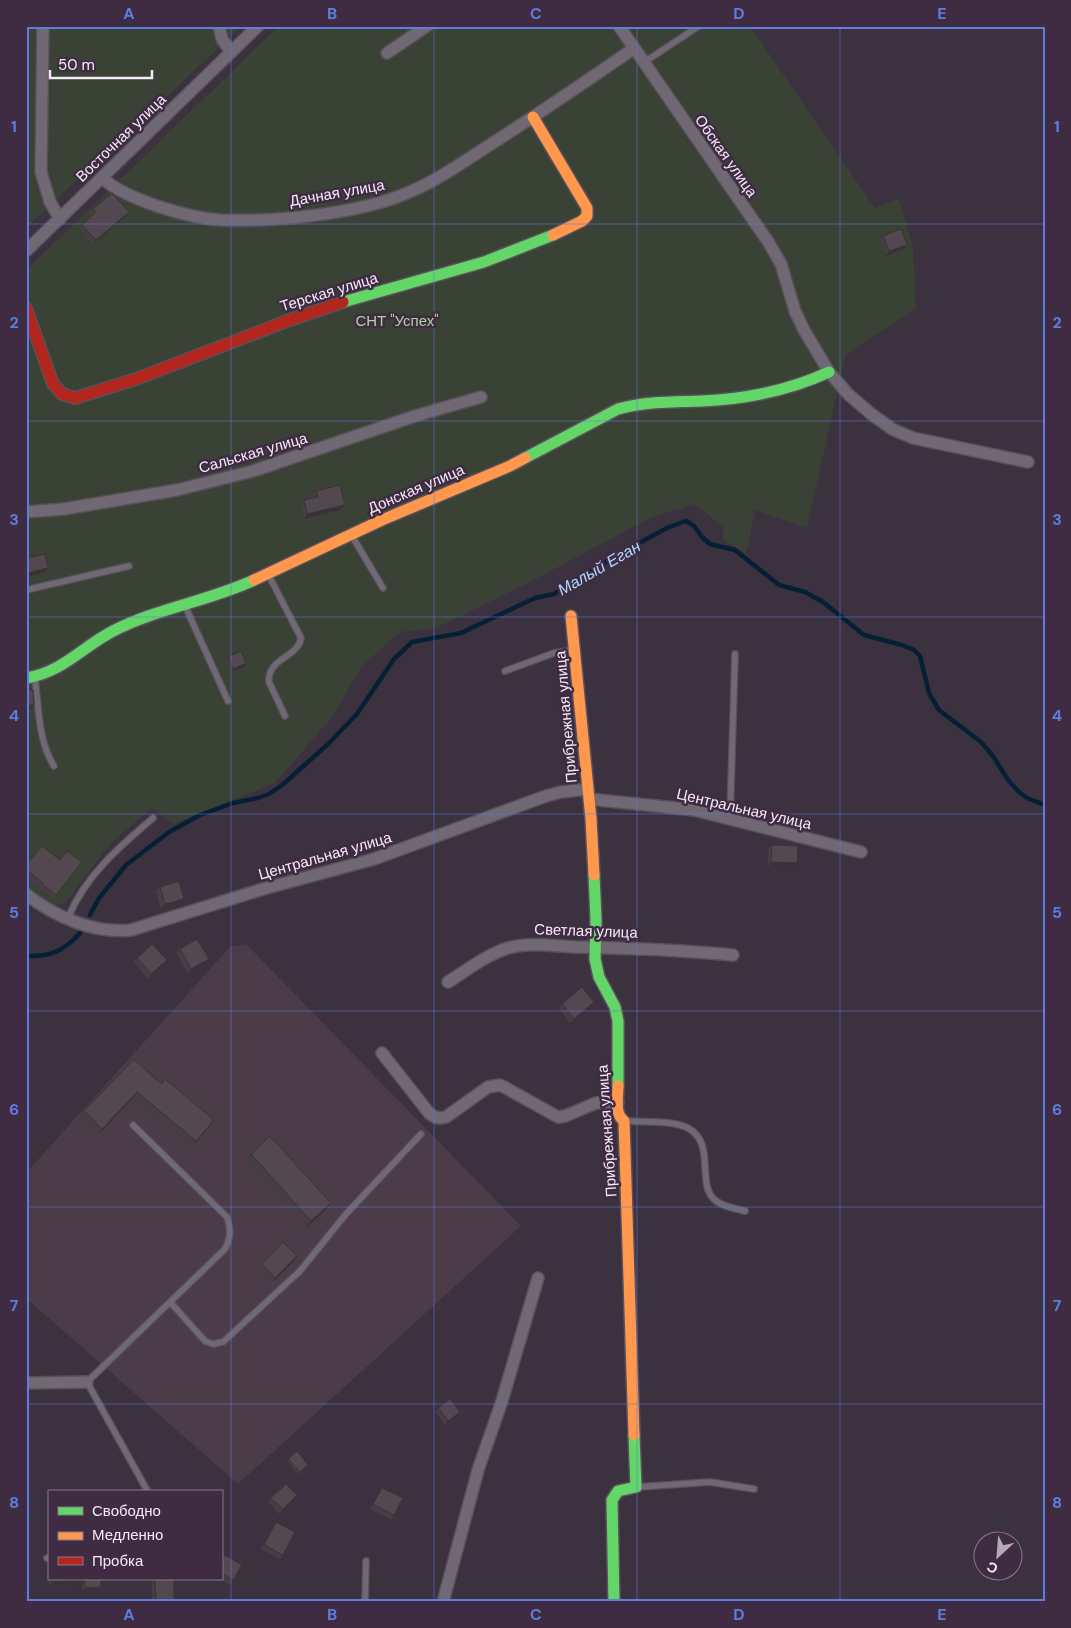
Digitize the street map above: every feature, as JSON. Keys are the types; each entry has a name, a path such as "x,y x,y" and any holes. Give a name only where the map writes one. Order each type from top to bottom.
{"street":[{"path":"43,26 41,172 50,202 60,219"},
{"path":"219,26 222,39 232,52"},
{"name":"Восточная улица","path":"26,251 258,26"},
{"path":"387,53 428,26"},
{"name":"Обская улица","path":"619,26 633,49 769,243 781,264 794,311 829,372 848,394 870,413 892,428 913,438 1028,462"},
{"name":"Дачная улица","path":"102,178 112,187 129,196 195,216 220,220 303,216 384,202 408,193 437,178 533,117 633,49"},
{"name":"Терская улица","path":"26,308 58,393 67,398 75,398 152,373 323,308 484,262 582,221 587,216 587,208 533,117"},
{"name":"Донская улица","path":"30,678 50,673 64,666 113,631 149,616 210,598 350,534 510,466 618,409 634,403 703,401 752,397 788,390 829,372"},
{"name":"Сальская улица","path":"26,512 64,509 177,490 253,471 415,416 482,397"},
{"name":"Прибрежная улица","path":"571,616 576,650 588,794 596,920 596,959 599,977 614,1007 618,1021 618,1102 620,1118 624,1121 636,1487"},
{"name":"Центральная улица","path":"26,894 52,912 100,930 114,932 150,925 263,889 374,859 561,792 588,794 694,810 861,852"},
{"name":"Светлая улица","path":"448,982 491,955 519,945 671,949 733,954"},
{"path":"382,1053 434,1117 446,1117 488,1087 494,1086 506,1088 558,1117 596,1104 618,1102"},
{"path":"443,1602 478,1470 502,1401 538,1278"},
{"path":"26,1383 87,1382"},
{"path":"614,1602 612,1500 618,1490 636,1487"}],"lane":[{"path":"643,63 699,26"},
{"path":"350,534 383,588"},
{"path":"26,590 130,566"},
{"path":"268,572 301,638 298,647 274,665 268,676 285,716"},
{"path":"185,606 228,701"},
{"path":"505,672 554,653 576,650"},
{"path":"730,820 735,654"},
{"path":"30,678 47,755 54,766"},
{"path":"68,918 77,897 92,876 121,846 153,818"},
{"path":"624,1121 676,1124 695,1133 705,1155 709,1193 715,1201 745,1211"},
{"path":"133,1124 227,1217 230,1228 230,1238 225,1250 87,1382 147,1490"},
{"path":"171,1302 205,1341 213,1344 224,1342 300,1271 351,1208 421,1134"},
{"path":"636,1487 710,1482 754,1489"},
{"path":"365,1602 366,1561"}],"shaded area":[{"path":"246,944 521,1226 238,1484 26,1298 26,1173 230,947"}],"green space":[{"path":"26,26 242,26 26,228"},
{"name":"СНТ \"Успех\"","path":"279,26 750,26 875,208 899,199 913,247 916,309 846,354 807,528 755,510 748,547 745,553 722,539 724,528 695,504 650,518 534,580 436,628 400,632 361,667 334,715 275,783 173,824 152,808 112,842 65,903 51,906 26,887 26,270"}],"building":[{"path":"112,193 129,212 96,240 82,225 96,212 93,209"},
{"path":"901,229 907,245 889,251 883,236"},
{"path":"340,485 345,505 307,514 304,500 318,497 316,491"},
{"path":"45,554 48,568 27,573 26,558"},
{"path":"241,651 246,663 233,669 228,657"},
{"path":"26,690 33,690 34,705 26,705"},
{"path":"772,845 798,846 797,863 771,862"},
{"path":"42,846 60,860 67,851 82,862 56,895 26,870 26,865"},
{"path":"179,881 184,899 165,904 160,887"},
{"path":"197,939 209,959 191,969 180,949"},
{"path":"152,944 167,960 151,974 137,958"},
{"path":"582,987 594,1002 574,1019 562,1004"},
{"path":"134,1059 161,1084 165,1079 214,1120 196,1141 137,1092 102,1129 84,1111"},
{"path":"270,1136 331,1203 311,1221 251,1154"},
{"path":"283,1242 297,1256 275,1278 261,1264"},
{"path":"450,1399 460,1412 448,1421 438,1408"},
{"path":"297,1451 308,1465 300,1472 288,1459"},
{"path":"286,1484 297,1495 283,1509 271,1498"},
{"path":"382,1488 403,1498 394,1515 373,1504"},
{"path":"276,1522 295,1532 283,1555 264,1545"},
{"path":"225,1555 242,1565 233,1580 222,1574 222,1560"},
{"path":"52,1580 85,1580 52,1581"},
{"path":"85,1580 101,1580 101,1587 85,1588"},
{"path":"155,1580 174,1580 174,1602 156,1602"}],"waterway":[{"name":"Малый Еган","path":"90,915 99,898 126,865 169,832 200,815 233,803 258,798 269,794 281,786 327,745 357,714 394,659 412,642 461,633 535,598 554,594 626,550 669,527 686,521 694,526 710,544 735,550 779,585 805,592 823,602 864,635 914,650 920,656 929,693 939,710 981,742 1019,792 1027,798 1045,805"},
{"name":"Малый Еган","path":"26,956 56,952 80,933"}],"traffic: fast":[{"path":"343,302 484,262 553,235"},
{"path":"525,458 618,409 628,406 751,396 783,389 829,372"},
{"path":"26,678 39,675 62,665 102,637 130,623 219,594 254,580"},
{"path":"594,875 595,959 599,977 615,1007 618,1021 618,1086"},
{"path":"614,1602 612,1500 618,1491 636,1487 634,1435"}],"traffic: slow":[{"path":"533,117 587,208 587,216 582,221 553,235"},
{"path":"254,580 382,520 525,458"},
{"path":"571,616 591,819 594,875"},
{"path":"618,1086 618,1110 624,1121 634,1435"}],"traffic: jam":[{"path":"26,308 53,384 62,394 75,398 136,379 287,321 343,302"}]}
